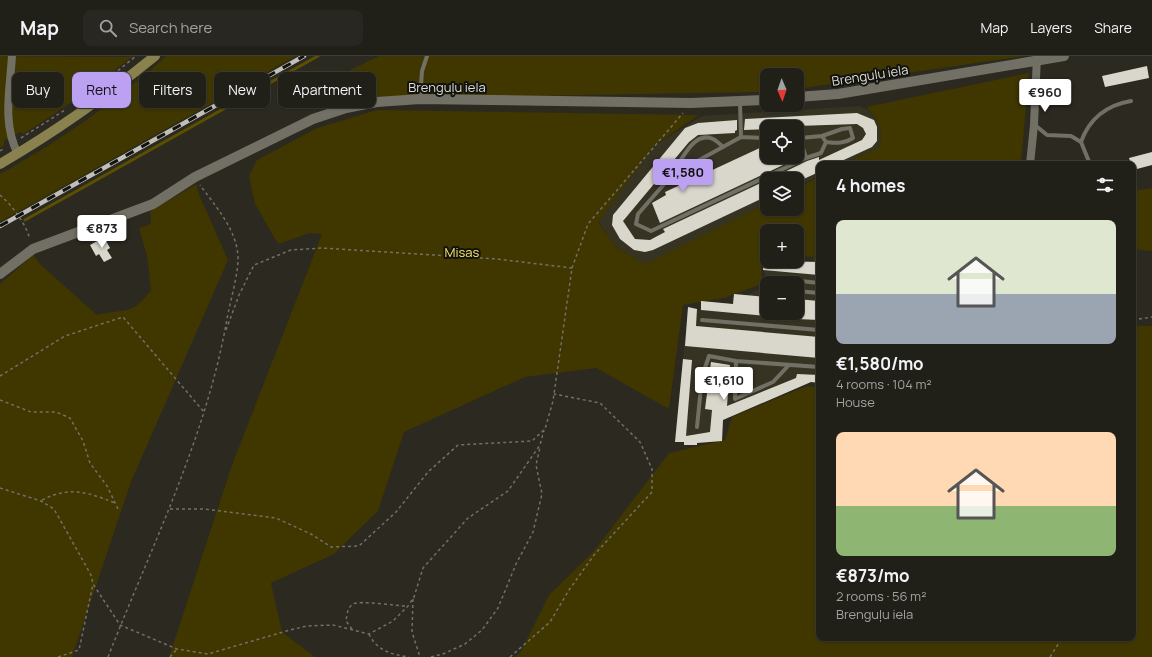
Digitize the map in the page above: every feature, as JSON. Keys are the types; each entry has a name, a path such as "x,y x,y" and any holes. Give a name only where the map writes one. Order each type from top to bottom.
{"main road":[{"path":"0,164 50,134 97,102 155,56"}],"street":[{"path":"12,56 8,119 12,143 18,154"},
{"name":"Brenguļu iela","path":"804,96 838,94 1037,58 1064,56"},
{"path":"1030,161 1034,125 1037,58"},
{"name":"Brenguļu iela","path":"0,274 33,248 153,204 195,177 319,117 346,108 377,102 420,99 691,104 740,103 760,101"}],"lane":[{"path":"420,99 422,71 427,56"},
{"path":"1081,142 1085,130 1102,111 1131,101"},
{"path":"740,103 741,137"},
{"path":"1034,125 1047,135 1072,136 1081,142 1089,161"},
{"path":"804,138 822,136 842,129 850,128 854,138 837,144 826,142 822,136"},
{"path":"723,147 712,139 703,137 693,144 672,175 638,214 636,224 651,231 821,152 826,142"},
{"path":"672,175 741,137 760,138"},
{"path":"804,152 806,158"},
{"path":"804,281 816,283"},
{"path":"804,291 816,293"},
{"path":"702,320 816,330"},
{"path":"697,427 702,376 709,356 736,361 816,367"},
{"path":"736,361 735,400 773,382 790,365"}],"path":[{"path":"117,72 136,56"},
{"path":"431,657 443,654 465,644 482,630 498,608 516,564 533,532 542,494 536,466 544,429 554,394 572,268 588,224 691,104"},
{"path":"21,138 68,108"},
{"path":"195,177 222,214 234,237 238,259 225,334"},
{"path":"0,195 9,202 27,231 33,248"},
{"path":"108,657 120,625 170,509 204,413 225,334 239,295 254,265 291,250 322,248 497,259 572,268"},
{"path":"0,376 64,336 123,317 204,413"},
{"path":"1136,320 1152,317"},
{"path":"510,657 550,622 568,590 594,555 652,492 652,469 640,442 600,403 554,394"},
{"path":"0,400 31,412 56,412 70,418 83,441 90,463 107,486 119,511"},
{"path":"170,509 204,510 276,518 311,534 331,546 359,546 396,512 428,472 458,445 532,441 544,429"},
{"path":"420,657 412,632 414,597 423,568 468,518 508,492 540,445"},
{"path":"0,488 41,501 54,509 91,575 93,584 120,625 176,649 208,654 307,626 333,626 369,634 393,621 408,606 414,597"},
{"path":"41,501 55,494 69,492 89,493 115,503"},
{"path":"58,657 79,650 93,584"},
{"path":"352,629 346,621 348,609 354,603 364,602 392,606 408,606"},
{"path":"369,634 373,644 382,650 409,657"},
{"path":"1050,657 1060,641"},
{"path":"170,657 176,649"}],"shaded area":[{"path":"860,106 868,110 879,123 882,136 879,147 850,161 816,161 816,178 804,184 804,172 760,172 760,207 645,265 615,246 598,221 655,145 702,116 765,112 804,112 804,110"},
{"path":"816,240 816,383 811,382 723,419 722,441 697,443 697,445 684,445 684,442 675,442 688,307 700,310 701,301 733,304 734,294 748,295 760,288 760,320 804,320 804,276 766,276 763,270 763,268 804,268 804,261 813,261"}],"green space":[{"path":"0,56 133,56 113,72 72,72 72,102 64,107 64,72 12,72 12,108 63,108 24,134 20,132 4,141 4,146 0,148"},
{"path":"166,56 296,56 267,72 214,72 214,102 206,106 206,72 148,72"},
{"path":"379,56 1025,56 804,88 804,68 760,68 760,92 376,99 376,72 346,72"},
{"path":"1029,73 1021,161 850,161 879,147 881,130 874,116 866,107"},
{"path":"139,80 139,108 203,108 0,222 0,174 44,148 103,108 131,108 131,86"},
{"name":"Misas","path":"377,110 699,115 655,145 598,222 616,247 645,264 760,206 760,216 804,216 804,184 816,178 816,257 804,256 804,224 760,224 760,268 761,268 762,276 760,276 760,285 724,298 683,305 669,409 596,368 525,377 404,432 378,511 334,554 271,583 282,632 315,657 169,657 232,465 322,234 310,233 278,244 255,204 249,176 257,160 317,128"},
{"path":"197,184 198,192 228,260 131,482 72,657 0,657 0,284 33,255 41,265 97,315 127,310 133,307 138,304 151,290 147,256 139,228 151,224 150,211"},
{"path":"1152,188 1152,251 1136,249 1136,191"},
{"path":"1136,326 1152,326 1152,657 514,657 520,653 549,595 594,551 669,453 725,440 732,417 807,386 816,387 816,641 1136,641"}],"building":[{"path":"1147,66 1149,78 1105,87 1102,76"},
{"path":"857,113 874,120 877,127 877,141 872,147 842,161 816,161 816,173 804,179 804,172 784,172 819,157 819,160 862,140 866,134 863,128 857,124 804,126 804,120 760,120 760,129 744,130 745,119"},
{"path":"737,120 737,130 735,133 698,135 689,142 623,221 635,239 650,240 665,232 663,229 760,183 760,199 653,250 645,252 634,250 620,239 612,225 613,215 685,128 698,123"},
{"path":"760,148 760,164 785,164 768,172 760,172 760,176 660,223 652,203 666,195 665,192"},
{"path":"1152,152 1152,165 1136,169 1136,161 1130,161 1129,158"},
{"path":"104,237 110,248 107,250 112,258 104,262 99,254 96,256 90,245"},
{"path":"804,262 816,262 816,275 763,270 763,268 804,268"},
{"path":"734,294 760,296 760,315 701,310 701,301 733,304"},
{"path":"804,300 816,301 816,320 804,319"},
{"path":"688,307 697,309 696,326 816,337 816,358 685,346"},
{"path":"683,359 692,360 686,436 710,432 712,410 705,409 711,362 730,365 727,406 796,378 797,374 816,375 816,383 811,382 723,420 722,441 697,443 697,445 684,445 684,442 675,442"}],"waterway":[{"path":"25,220 318,56"}],"railway":[{"path":"0,226 304,56"}]}
